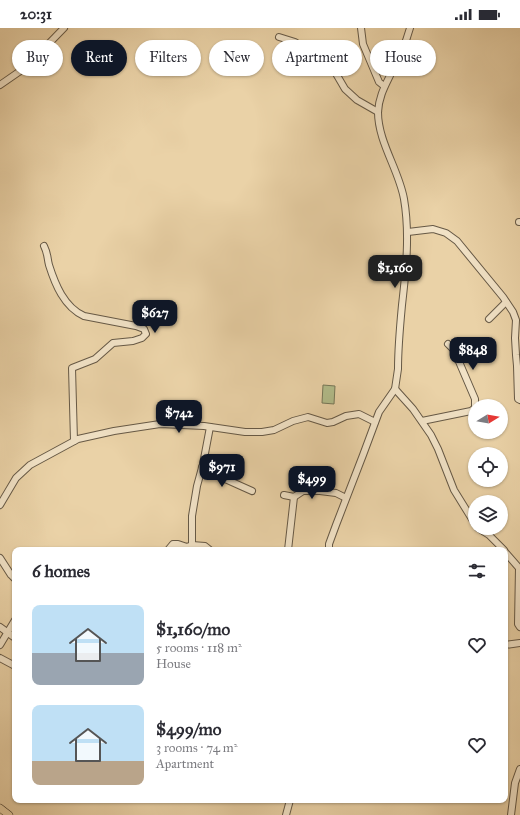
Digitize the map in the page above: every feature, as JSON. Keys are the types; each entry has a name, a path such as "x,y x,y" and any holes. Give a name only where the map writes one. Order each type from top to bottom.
{"main road":[{"path":"0,808 9,815"}],"street":[{"path":"0,85 26,67 64,28"},
{"path":"361,28 363,44 379,82 384,86"},
{"path":"330,547 336,525 364,455 379,412 395,389 398,368 408,232 404,199 382,135 378,112 384,86 404,47 410,28"},
{"path":"279,38 295,42 331,65 345,89 357,100 378,112"},
{"path":"408,232 433,229 446,233 457,241 513,312 516,320 515,338 518,399 520,400"},
{"path":"44,246 60,292 65,301 77,313 84,316 136,326 144,330 146,334 142,338 133,341 113,343 95,359 72,368 74,441"},
{"path":"489,319 506,302"},
{"path":"448,344 454,350 475,399"},
{"path":"395,389 422,421 431,435 454,490 468,513"},
{"path":"422,421 468,412"},
{"path":"0,505 16,478 30,465 78,439 114,431 160,424 204,426 245,432 262,432 274,430 293,421 308,418 327,423 334,422 346,416 359,414 375,422"},
{"path":"192,545 192,516 210,427"},
{"path":"202,466 252,492"},
{"path":"284,495 294,497 303,491 320,491 336,493 346,498"},
{"path":"288,547 294,497"},
{"path":"490,535 500,547"},
{"path":"170,547 173,544 187,547 192,545 206,547"},
{"path":"508,556 519,571"},
{"path":"0,558 12,576"},
{"path":"520,560 520,611 518,624 520,627"},
{"path":"0,645 12,626"},
{"path":"0,627 12,636"},
{"path":"508,645 520,643"},
{"path":"0,658 12,664"},
{"path":"511,815 515,783 520,769"},
{"path":"286,815 289,803"}],"green space":[{"path":"323,385 335,386 334,404 322,403"}]}
